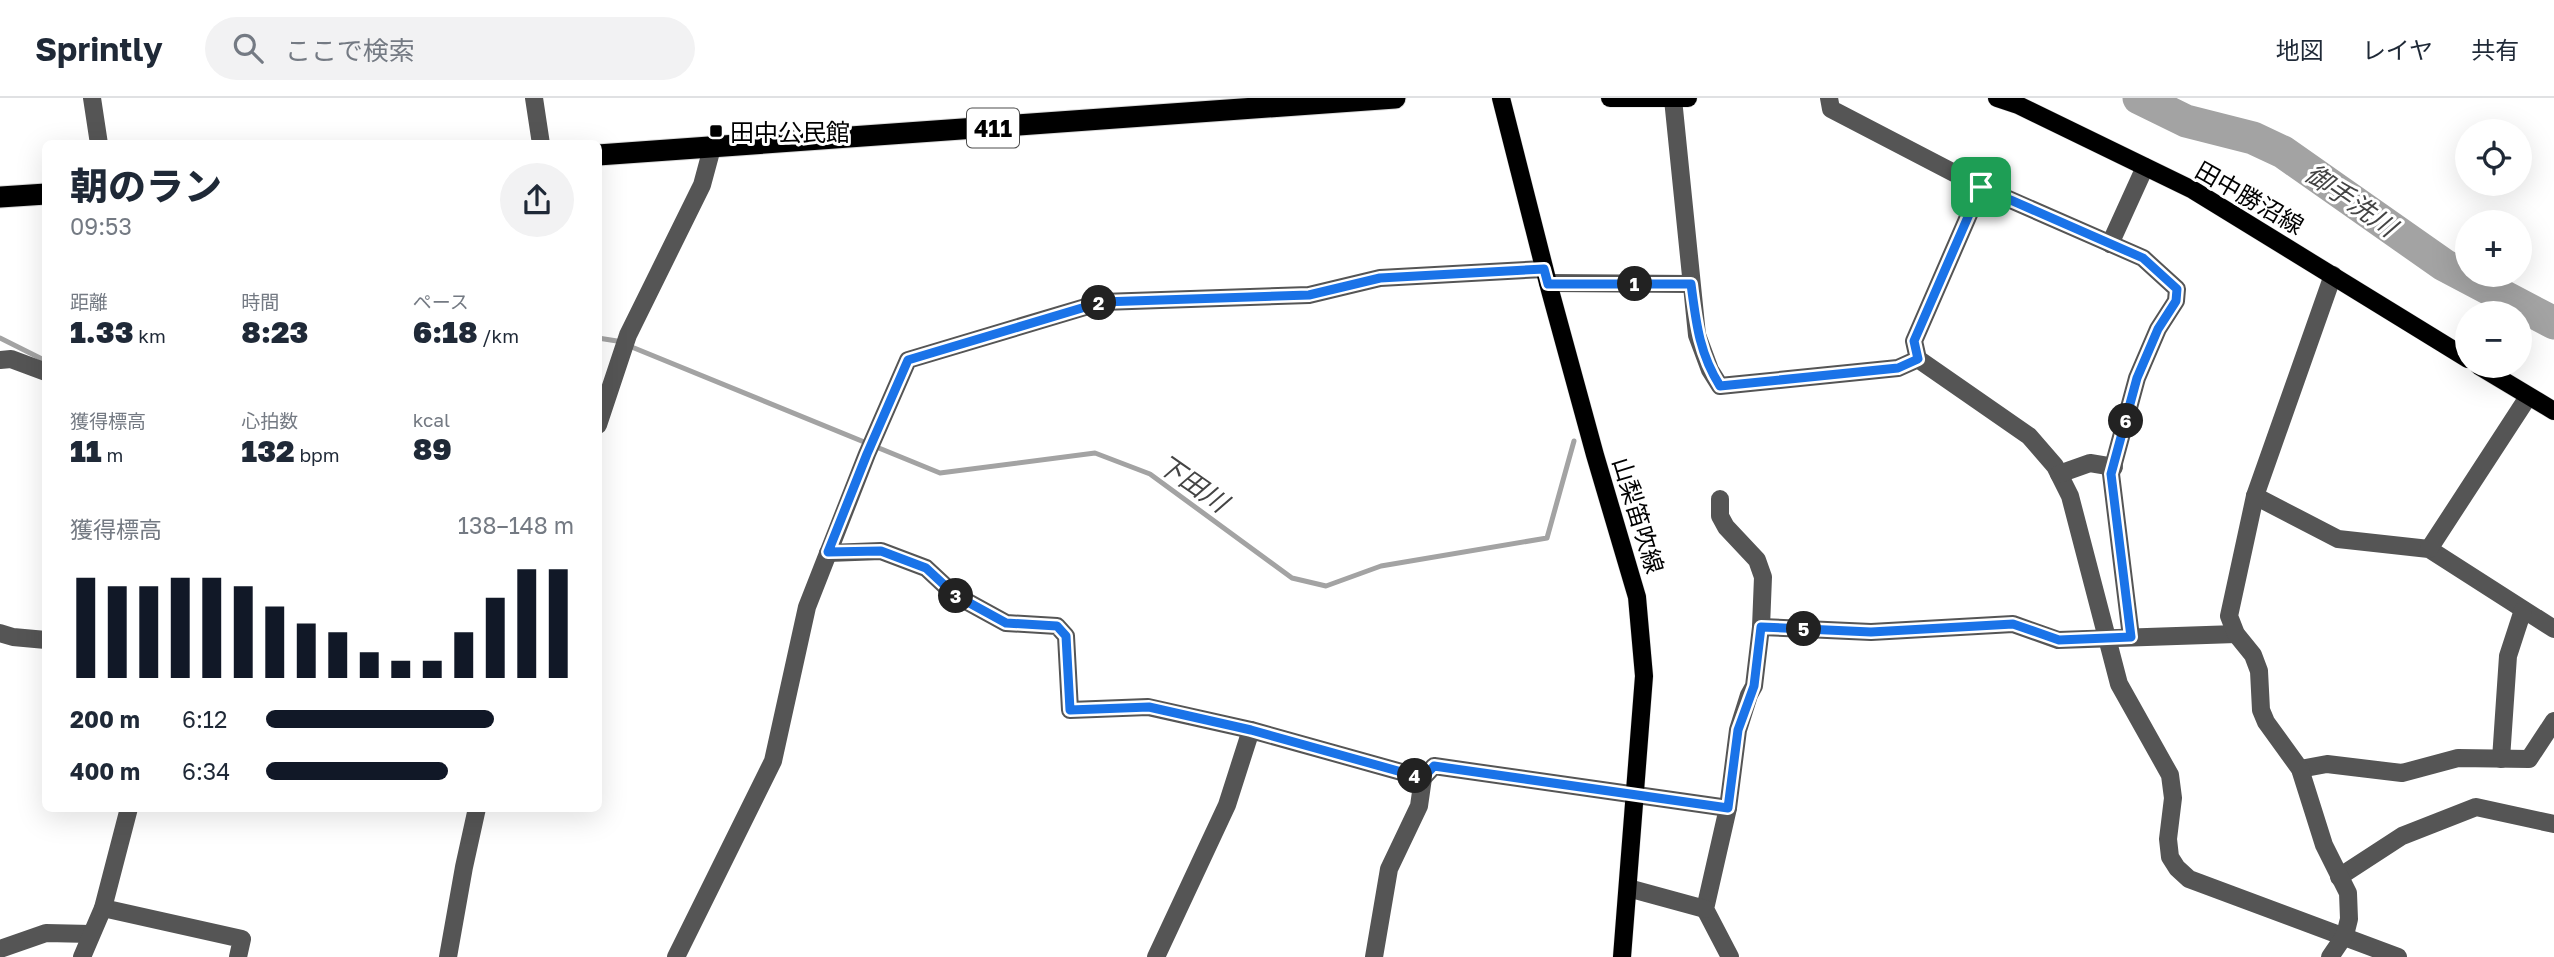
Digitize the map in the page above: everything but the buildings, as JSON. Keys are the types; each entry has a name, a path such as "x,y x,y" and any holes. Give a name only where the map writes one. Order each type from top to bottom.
{"highway":[{"name":"411","path":"602,155 1395,98"},
{"path":"0,197 42,194"}],"main road":[{"name":"山梨笛吹線","path":"1501,98 1546,276 1637,597 1644,676 1622,957"},
{"path":"1610,98 1680,99"},
{"name":"田中勝沼線","path":"1997,98 2018,105 2193,190 2455,351"},
{"path":"2498,378 2554,411"}],"street":[{"path":"92,98 98,140"},
{"path":"534,98 540,140"},
{"path":"1829,98 1831,109 1981,187 2143,258 2177,289 2176,301 2158,329 2137,378 2110,466 2131,637"},
{"path":"1680,99 1691,284 1697,335 1710,370 1720,386 1898,368 1918,359"},
{"path":"602,413 625,343 702,185 712,148"},
{"path":"2110,243 2145,167"},
{"path":"1981,187 1914,341 1918,359 2029,436 2055,466 2070,496 2119,684 2170,775 2173,797 2168,839 2170,857 2189,879 2398,957"},
{"path":"2330,957 2345,935 2349,919 2348,893 2324,845 2300,769 2266,722 2261,710 2259,671 2253,655 2236,634 2229,616 2255,496 2333,275"},
{"path":"676,957 773,761 807,607 908,360 1102,302 1309,295 1380,278 1546,276 1691,284"},
{"path":"0,360 11,359 42,371"},
{"path":"2429,549 2528,397"},
{"path":"2059,474 2090,463 2110,466"},
{"path":"2255,496 2338,539 2429,549 2554,629"},
{"path":"1720,499 1720,516 1726,527 1758,560 1763,577 1761,627 1754,686 1738,730 1728,808 1705,909 1730,957"},
{"path":"828,552 881,551 926,568 955,595 1006,623 1057,626 1066,636 1070,710 1149,707 1251,730 1423,778"},
{"path":"2501,759 2508,656 2523,610"},
{"path":"1761,627 1871,632 2013,624 2059,640 2236,634"},
{"path":"0,633 42,640"},
{"path":"2300,769 2327,764 2402,772 2458,758 2529,759 2554,720"},
{"path":"1156,957 1227,804 1251,730"},
{"path":"1374,957 1390,869 1419,806 1423,778 1434,766 1728,808"},
{"path":"2339,877 2402,836 2476,807 2554,824"},
{"path":"82,957 103,908 128,812"},
{"path":"448,957 477,812"},
{"path":"1628,888 1705,909"},
{"path":"103,908 243,939 238,957"},
{"path":"0,949 46,933 91,934"}],"waterway":[{"name":"御手洗川","path":"2139,98 2186,121 2253,138 2283,152 2444,265 2554,323"},
{"name":"下田川","path":"0,338 42,359"},
{"name":"下田川","path":"602,339 617,341 940,473 1095,453 1150,474 1292,578 1326,586 1381,566 1547,538 1574,441"}],"place":[{"name":"田中公民館","path":"716,131"}],"route":[{"path":"1981,187 2143,258 2177,289 2176,301 2158,329 2137,378 2111,474 2131,637 2059,640 2013,624 1871,632 1761,627 1754,686 1738,730 1728,808 1434,766 1423,778 1251,730 1149,707 1070,710 1066,636 1057,626 1006,623 955,595 926,568 881,551 828,552 908,360 1102,302 1309,295 1380,278 1544,269 1548,284 1691,284 1697,335 1710,370 1720,386 1898,368 1918,359 1914,341 1981,187"}]}
